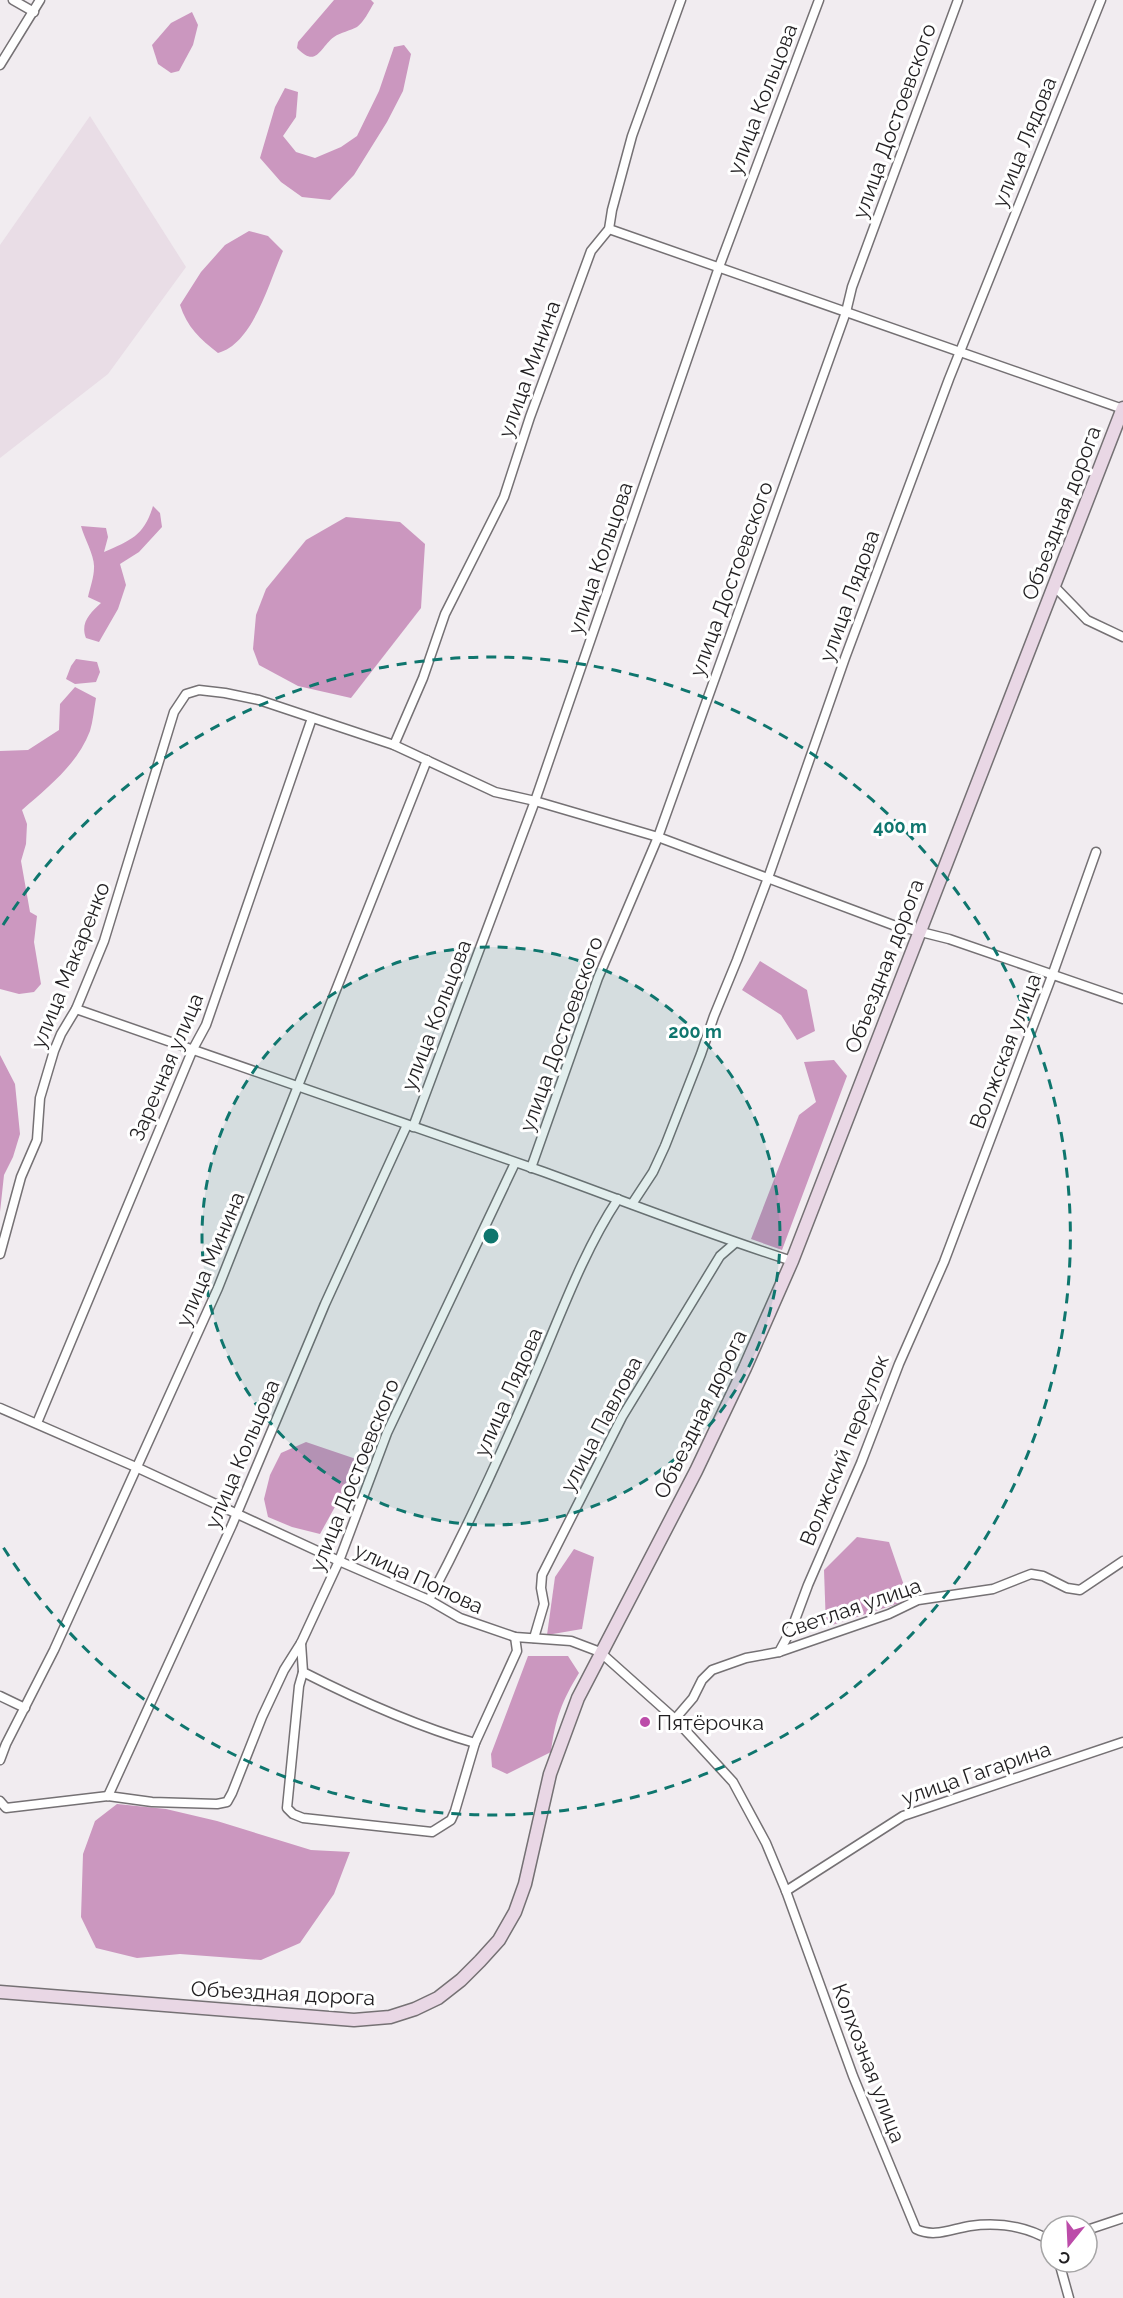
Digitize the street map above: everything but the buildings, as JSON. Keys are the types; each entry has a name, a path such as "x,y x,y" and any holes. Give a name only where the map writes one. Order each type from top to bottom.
{"main road":[{"name":"Объездная дорога","path":"0,1992 354,2020 390,2018 438,1998 461,1980 492,1947 515,1911 525,1884 550,1774 578,1698 696,1471 792,1261 1123,409"}],"street":[{"path":"14,0 34,12"},
{"path":"0,65 40,0"},
{"name":"улица Минина","path":"394,745 423,678 445,614 504,497 530,417 591,251 609,230 612,210 632,136 681,0"},
{"name":"улица Кольцова","path":"108,1796 237,1514 325,1304 410,1126 535,801 719,267 819,0"},
{"name":"улица Достоевского","path":"531,1168 598,978 658,837 846,312 852,287 958,0"},
{"name":"улица Лядова","path":"632,1204 653,1172 665,1146 768,879 845,658 960,352 1101,0"},
{"path":"609,230 1123,409"},
{"path":"1054,586 1087,620 1123,637"},
{"name":"улица Макаренко","path":"0,1254 21,1177 37,1140 40,1098 54,1051 76,1009 114,911 174,712 186,694 199,690 259,700 312,718"},
{"path":"312,718 394,745 495,792 535,801 658,837 841,907 1053,973 1123,999"},
{"name":"Заречная улица","path":"37,1423 193,1049 206,1025 312,718"},
{"name":"улица Минина","path":"0,1760 138,1468 218,1288 300,1086 427,760"},
{"name":"Волжская улица","path":"944,1262 1096,852"},
{"path":"76,1009 515,1162 735,1243 792,1261"},
{"name":"улица Достоевского","path":"108,1796 152,1802 217,1804 227,1802 284,1670 301,1643 339,1561 387,1433 515,1162"},
{"name":"улица Лядова","path":"429,1600 468,1526 593,1240 618,1199"},
{"name":"улица Павлова","path":"534,1638 544,1604 541,1588 542,1575 617,1426 720,1256 735,1243"},
{"name":"Волжский переулок","path":"779,1652 792,1628 808,1585 861,1463 899,1364 944,1262"},
{"name":"улица Попова","path":"0,1408 429,1600 460,1618 515,1638 571,1641 600,1652"},
{"name":"Светлая улица","path":"675,1719 693,1698 702,1680 712,1670 746,1658 779,1652 889,1614 918,1600 993,1589 1032,1574 1043,1576 1067,1588 1080,1590 1123,1561"},
{"path":"301,1643 303,1672 299,1686 287,1808 293,1814 303,1818 432,1832 451,1820 475,1743 517,1651 515,1638"},
{"name":"Колхозная улица","path":"600,1652 675,1719 733,1782 766,1843 786,1891 853,2076 916,2229 925,2233 942,2233 993,2224 1039,2234"},
{"path":"303,1672 395,1715 475,1743"},
{"path":"0,1696 25,1708"},
{"name":"улица Гагарина","path":"786,1891 903,1816 1123,1742"},
{"path":"3,1804 108,1796"},
{"path":"1099,2226 1123,2218"},
{"path":"1062,2274 1069,2298"}],"shaded area":[{"path":"334,0 371,0 374,3 357,27 334,37 318,54 309,57 297,48 298,42"},
{"path":"192,12 198,25 193,45 179,71 171,73 158,64 152,45 171,23"},
{"path":"404,45 411,54 403,91 354,175 330,200 302,197 281,182 260,158 275,107 285,88 298,92 296,117 283,136 296,152 315,158 341,147 357,136 379,91 394,47"},
{"path":"90,116 186,267 108,374 0,458 0,245"},
{"path":"249,231 268,236 283,251 251,324 231,347 218,353 195,332 186,320 180,305 201,272 225,245"},
{"path":"153,506 160,513 162,527 139,552 120,564 126,585 118,609 99,642 86,638 85,623 101,603 88,597 94,563 81,526 106,528 108,537 104,552 122,544 141,531"},
{"path":"346,517 400,522 425,544 421,608 351,698 298,686 259,665 253,649 256,615 266,589 306,540"},
{"path":"76,659 97,662 100,672 96,682 75,684 66,679"},
{"path":"75,687 96,698 90,731 70,765 22,810 27,824 26,844 21,861 30,912 37,916 34,942 41,984 34,992 19,994 0,989 0,751 28,750 59,730 60,704"},
{"path":"760,961 807,990 815,1031 797,1040 781,1015 742,990"},
{"path":"0,1055 15,1084 20,1134 13,1157 4,1175 0,1212"},
{"path":"834,1060 847,1076 782,1250 751,1239 799,1115 816,1102 804,1062"},
{"path":"306,1442 356,1459 347,1485 320,1534 292,1527 268,1517 264,1499 270,1475 281,1453"},
{"path":"857,1537 889,1542 909,1600 826,1627 824,1570"},
{"path":"574,1549 594,1557 582,1629 547,1635 555,1577"},
{"path":"528,1656 568,1656 579,1673 560,1711 551,1752 507,1774 492,1767 491,1754"},
{"path":"117,1804 166,1809 217,1821 311,1850 350,1852 334,1894 300,1943 261,1960 180,1954 137,1958 96,1948 81,1917 83,1854 95,1821"}],"place":[{"name":"Пятёрочка","path":"645,1722"}]}
